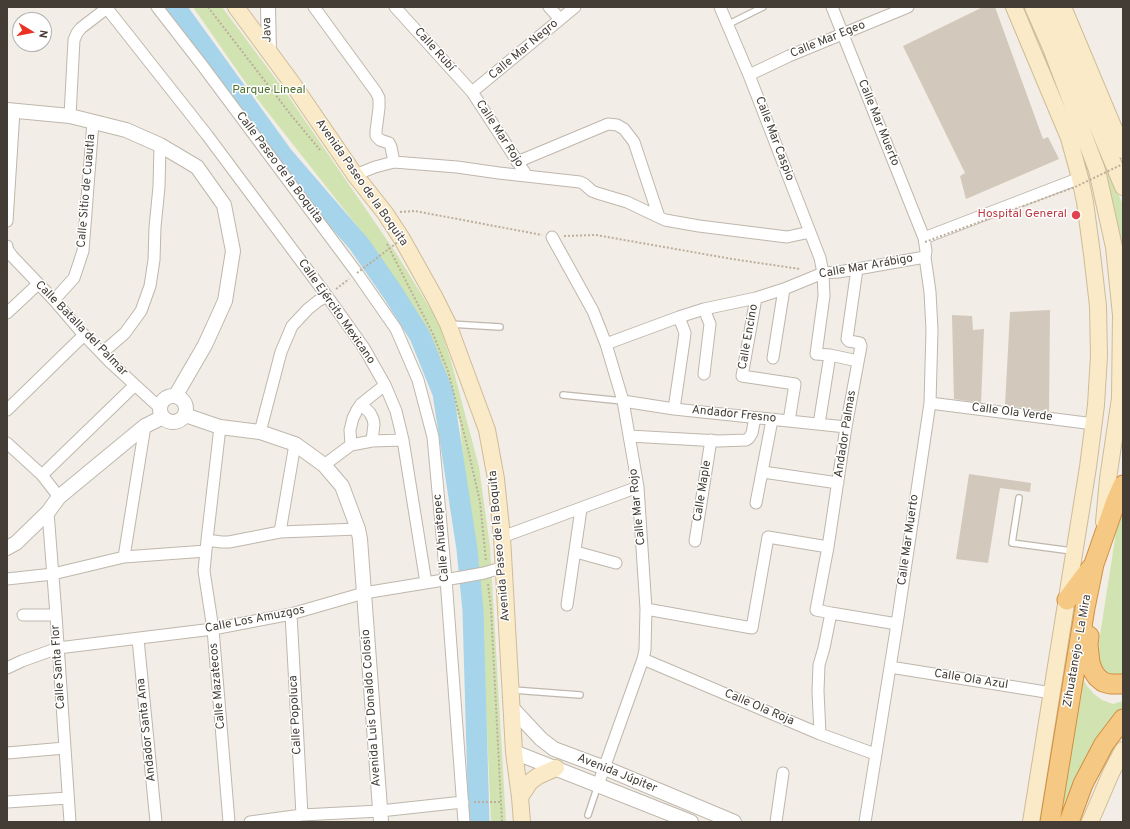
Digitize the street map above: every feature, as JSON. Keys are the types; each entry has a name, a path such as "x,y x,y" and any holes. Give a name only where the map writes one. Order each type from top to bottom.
{"highway":[{"name":"Zihuatanejo - La Mira","path":"1050,822 1085,608 1094,564 1103,535 1123,485"},
{"path":"1103,535 1088,645 1090,663 1097,677 1103,682 1110,684 1123,684"},
{"path":"1067,600 1094,564"},
{"path":"1069,822 1086,777 1104,744 1123,719"}],"main road":[{"name":"Avenida Paseo de la Boquita","path":"236,7 292,83 355,175 385,213 402,239 448,324 487,430 496,479 502,537 514,752 522,822"},
{"path":"1014,7 1069,138 1080,178 1087,217 1098,306 1099,356 1094,424 1075,552 1031,822"},
{"path":"1033,7 1052,48 1097,170 1114,247 1121,315 1120,398 1108,479 1103,535"},
{"path":"1048,7 1120,155"},
{"path":"1063,7 1120,155 1123,187"},
{"path":"1035,57 1052,48"},
{"path":"1090,822 1111,773 1123,750"},
{"path":"520,797 530,782 538,776 556,768"}],"street":[{"name":"Calle Paseo de la Boquita","path":"157,7 357,272"},
{"name":"Java","path":"268,7 269,53"},
{"path":"314,7 376,92 379,98 376,136 380,140 389,143 394,162"},
{"name":"Calle Rubí","path":"395,7 472,92"},
{"path":"549,7 560,19"},
{"name":"Calle Mar Negro","path":"472,92 575,7"},
{"name":"Calle Mar Caspio","path":"720,7 749,75 820,258 823,272"},
{"name":"Calle Mar Muerto","path":"832,7 925,240"},
{"name":"Calle Mar Egeo","path":"749,75 789,56 908,7"},
{"path":"70,116 74,40 81,28 106,8"},
{"name":"Calle Ejército Mexicano","path":"106,8 207,135 327,296 364,348 385,384 396,411 403,440 426,584"},
{"name":"Calle Mar Rojo","path":"472,92 527,176"},
{"path":"7,221 10,110 70,116 126,130 160,145 197,167 224,205 233,251 225,301 205,345 176,395"},
{"name":"Calle Sitio de Cuautla","path":"54,300 74,278 83,251 93,122"},
{"path":"517,162 608,124 617,125 624,129 634,142 659,217"},
{"path":"102,353 125,333 141,311 150,286 154,260 160,145"},
{"path":"355,175 375,167 394,162 457,167 580,182 592,191 627,202 665,220 699,226 788,237 811,236"},
{"path":"925,240 1080,178"},
{"name":"Calle Mar Rojo","path":"552,237 593,311 606,344 623,401 638,487 646,608 645,650 598,785"},
{"name":"Calle Mar Arábigo","path":"606,344 704,309 756,298 823,272 838,272 925,257 925,240"},
{"name":"Calle Batalla del Palmar","path":"8,252 54,300 84,335 161,412"},
{"name":"Calle Mar Muerto","path":"865,822 897,624 930,403 932,330 930,292 925,257"},
{"name":"Andador Palmas","path":"831,613 816,610 828,547 846,427 861,346 860,343 849,341 847,339 857,269"},
{"name":"Calle Ahuatepec","path":"357,272 396,329 418,380 433,437 446,579 464,822"},
{"path":"823,272 824,296 816,354 830,355 858,361"},
{"path":"7,313 38,284"},
{"path":"774,358 784,288"},
{"path":"260,432 281,352 292,326 308,309 327,296"},
{"name":"Calle Encino","path":"756,298 742,376 795,384 789,421"},
{"path":"704,309 710,324 704,374"},
{"path":"674,408 685,333 680,317"},
{"path":"7,410 84,335"},
{"path":"819,424 830,355"},
{"path":"350,445 350,430 353,418 361,404 385,384"},
{"path":"42,475 135,385"},
{"path":"7,548 16,543 48,512 59,497 161,412 162,403 165,398 176,395 185,402 187,408 186,415 177,422 167,420 161,412"},
{"name":"Andador Fresno","path":"623,401 772,420 846,427"},
{"name":"Calle Ola Verde","path":"930,403 1094,424"},
{"path":"361,404 374,419 372,441"},
{"name":"Avenida Luis Donaldo Colosio","path":"186,415 220,427 260,432 294,444 324,465 342,486 358,529 380,816"},
{"path":"629,436 746,440 750,438 755,418"},
{"path":"756,503 772,420"},
{"path":"124,557 146,426"},
{"name":"Calle Mazatecos","path":"220,427 204,571 213,629 229,822"},
{"path":"324,465 350,445 372,441 403,440"},
{"name":"Calle Maple","path":"695,541 711,440"},
{"path":"280,532 294,444"},
{"path":"8,446 42,475 59,497"},
{"path":"762,472 838,483"},
{"path":"502,537 638,487"},
{"path":"567,605 576,552 581,508"},
{"name":"Calle Santa Flor","path":"48,512 70,822"},
{"path":"7,579 53,574 124,557 229,542 280,532 358,529"},
{"path":"646,608 752,628 768,537 828,547"},
{"path":"576,552 616,563"},
{"name":"Calle Los Amuzgos","path":"7,668 58,648 213,629 291,614 364,593 426,584 484,573 504,567"},
{"path":"820,734 818,691 819,665 831,613 897,624"},
{"name":"Calle Popoluca","path":"291,614 302,815"},
{"path":"23,615 56,615"},
{"name":"Andador Santa Ana","path":"138,639 156,822"},
{"name":"Calle Ola Roja","path":"643,659 820,734 876,754"},
{"name":"Calle Ola Azul","path":"890,667 1052,693"},
{"name":"Avenida Júpiter","path":"512,708 541,739 554,749 605,768 734,822"},
{"path":"7,753 65,748"},
{"name":"Avenida Júpiter","path":"514,752 691,822"},
{"path":"776,822 783,773"},
{"path":"7,802 68,798"},
{"path":"250,822 302,815 380,816 463,802"}],"lane":[{"path":"727,26 763,7"},
{"path":"448,324 500,327"},
{"path":"563,395 623,401"},
{"path":"1019,498 1012,542 1075,552"},
{"path":"510,689 580,695"},
{"path":"588,815 598,785"}],"path":[{"path":"925,240 1075,187 1120,155"},
{"path":"385,213 416,211 552,237 596,234 732,259 800,269"},
{"path":"327,296 402,239"},
{"path":"488,802 500,802"}],"green space":[{"name":"Parque Lineal","path":"193,7 222,7 284,90 396,253 439,323 451,361 479,467 490,547 506,822 491,822 483,640 471,548 460,423 440,359 365,236 255,96"},
{"path":"1104,160 1123,205 1123,296 1099,163"},
{"path":"1123,511 1123,681 1109,680 1096,661 1117,526"},
{"path":"1082,677 1087,686 1102,700 1113,704 1123,701 1123,713 1069,816 1057,815"}],"building":[{"path":"983,7 995,7 1043,139 1048,137 1059,159 966,199 960,176 965,173 903,46"},
{"path":"1050,310 1049,411 1005,406 1010,312"},
{"path":"952,315 972,316 973,330 984,329 981,403 954,399"},
{"path":"969,474 1031,483 1030,492 1000,488 988,563 956,559"}],"waterway":[{"path":"175,7 282,155 359,244 393,293 420,336 443,393 467,549 473,611 479,822"}],"place":[{"name":"Hospital General","path":"1076,215"}]}
